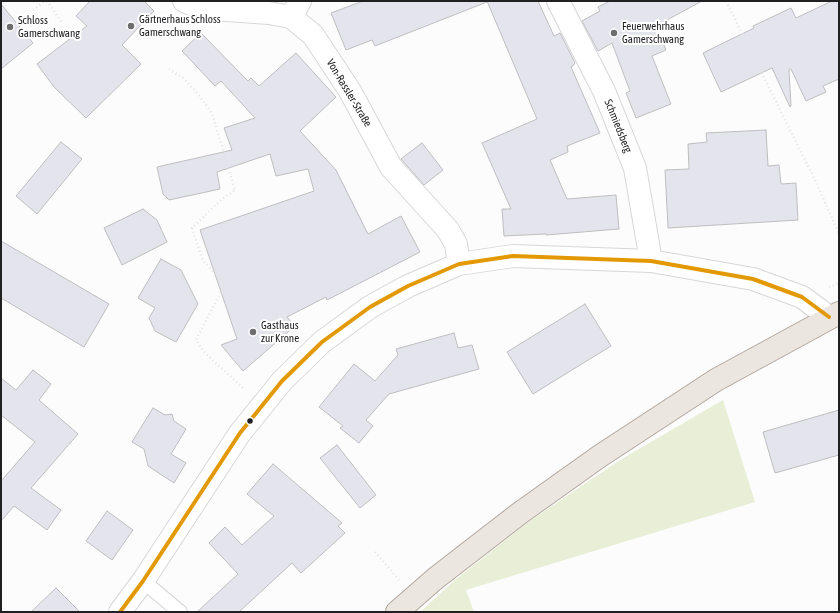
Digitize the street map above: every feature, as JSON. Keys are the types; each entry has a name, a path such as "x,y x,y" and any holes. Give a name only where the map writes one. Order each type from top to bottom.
{"main road":[{"path":"397,612 436,578 520,513 600,456 716,380 834,315"}],"street":[{"name":"Von-Rassler-Straße","path":"184,1 200,8 269,13 296,9 334,64 391,167 448,230 456,244 459,264"},
{"name":"Schmiedsberg","path":"558,1 604,91 635,168 651,260"},
{"path":"120,612 143,581 240,433 282,381 322,342 370,307 408,286 459,264 513,256 651,260 753,279 802,297 834,315"}],"lane":[{"path":"143,581 180,612"}],"path":[{"path":"33,10 46,1 63,24"},
{"path":"726,1 816,182 839,234"},
{"path":"169,69 188,83 212,113 235,190 222,199 192,228 203,261 225,284 196,340 205,353 262,405"},
{"path":"375,552 402,584"}],"green space":[{"path":"723,400 755,502 466,590 474,612 420,612 455,580 527,523 620,460"}],"building":[{"path":"90,1 144,1 154,11 122,45 141,64 86,118 54,87 37,64 87,26 76,16"},
{"path":"363,1 487,2 375,46 372,40 346,50 331,13"},
{"path":"487,1 538,1 554,36 560,33 575,63 571,67 600,133 567,146 568,152 550,160 567,199 616,195 619,229 546,235 504,236 502,209 511,209 482,143 537,119"},
{"path":"610,1 702,1 656,26 666,50 652,56 671,104 636,118 626,93 630,91 612,43 598,51 582,21 600,11 598,7"},
{"path":"832,1 839,1 839,79 823,86 826,92 806,101 791,69 789,70 790,107 772,68 721,92 703,53 754,28 753,26 791,8 796,18"},
{"name":"Schloss Gamerschwang","path":"1,4 33,43 1,69"},
{"path":"201,33 248,81 251,78 259,86 296,53 336,97 300,131 336,170 368,234 401,216 420,252 327,300 326,297 287,317 295,326 243,371 221,345 237,339 200,230 314,191 308,169 276,176 270,154 217,172 220,189 169,200 163,194 157,167 232,150 224,128 255,118 221,81 215,86 182,51"},
{"path":"766,130 768,166 779,165 781,184 796,183 798,220 668,228 665,170 689,169 688,144 707,142 706,133"},
{"path":"61,142 82,159 37,214 16,196"},
{"path":"422,143 443,170 424,185 401,159"},
{"path":"143,209 157,220 167,242 122,265 104,228"},
{"path":"1,241 109,304 84,347 1,298"},
{"path":"161,259 181,270 198,304 176,342 155,331 149,318 155,308 138,298"},
{"path":"585,304 611,346 533,394 507,352"},
{"path":"454,333 458,348 472,345 479,369 389,394 366,420 373,426 359,443 340,428 343,426 319,407 354,364 375,381 398,355 396,349"},
{"path":"33,370 51,384 39,400 78,434 31,488 61,510 47,530 14,506 1,521 1,481 35,442 1,415 1,378 16,390"},
{"path":"153,408 165,415 172,414 174,421 186,429 171,454 186,463 174,483 148,466 144,449 132,442"},
{"path":"839,410 839,455 775,473 763,432"},
{"path":"337,445 376,495 360,508 320,458"},
{"path":"273,464 342,523 338,526 345,533 301,573 292,563 239,612 197,612 238,574 209,543 225,527 242,545 274,516 247,494"},
{"path":"107,511 133,530 112,560 86,541"},
{"path":"56,588 80,612 31,612"}],"transit line":[{"path":"120,612 143,581 240,433 282,381 322,342 370,307 408,286 459,264 513,256 651,261 753,279 802,297 829,317"}],"place":[{"name":"Gärtnerhaus Schloss Gamerschwang","path":"131,26"},
{"name":"Schloss Gamerschwang","path":"10,27"},
{"name":"Feuerwehrhaus Gamerschwang","path":"614,33"},
{"name":"Gasthaus zur Krone","path":"253,332"}]}
